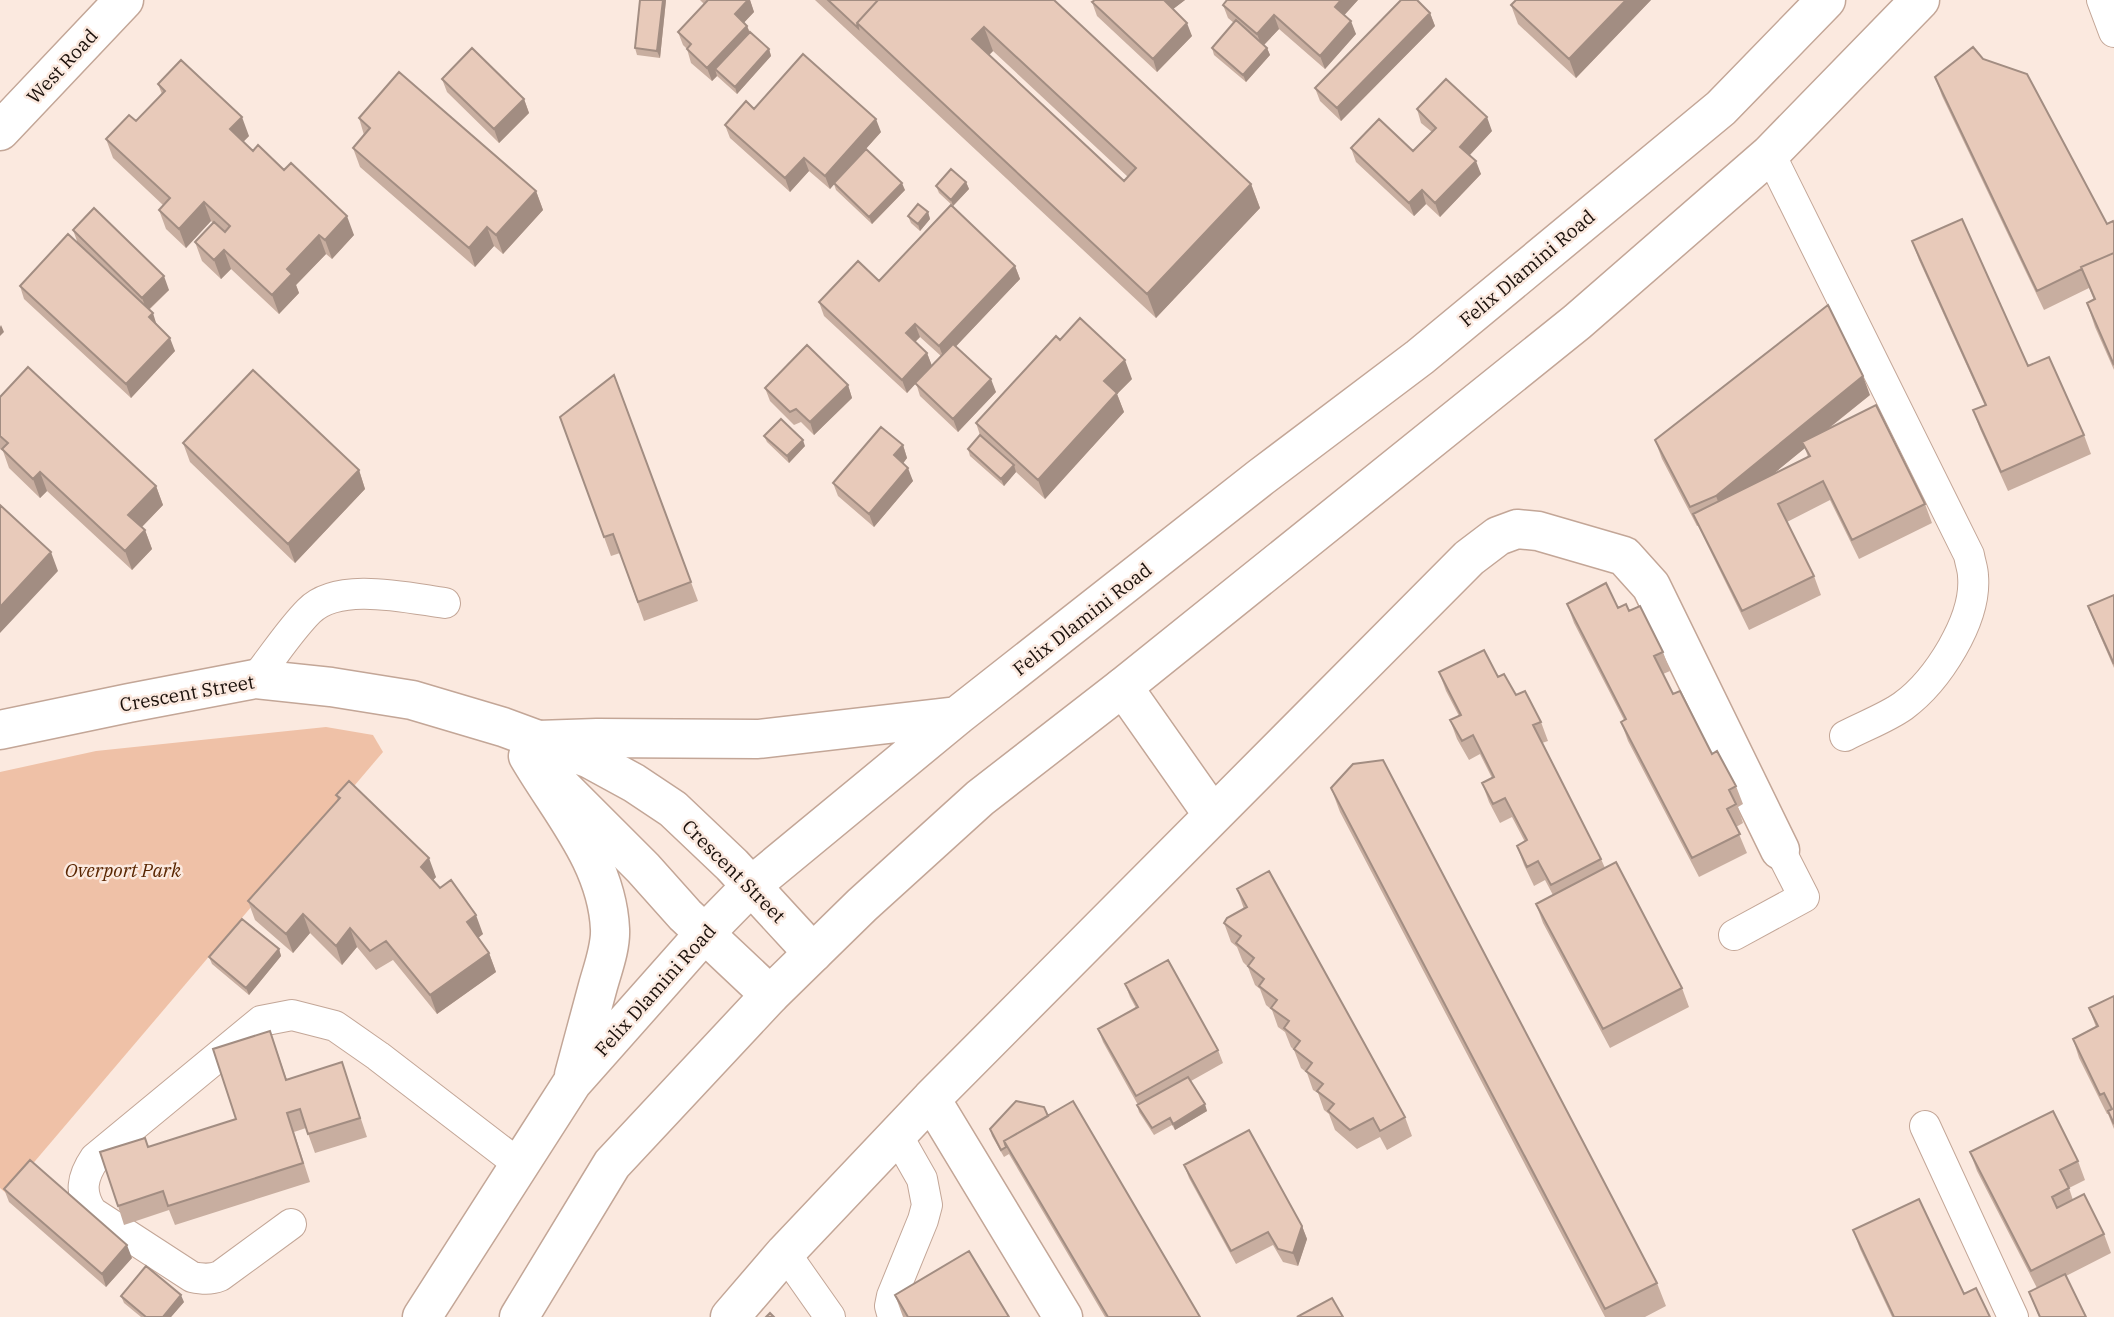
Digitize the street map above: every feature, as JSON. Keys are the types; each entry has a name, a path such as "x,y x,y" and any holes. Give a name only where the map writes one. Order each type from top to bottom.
{"main road":[{"name":"West Road","path":"0,131 124,0"},
{"name":"Felix Dlamini Road","path":"422,1317 572,1083 704,934 751,886 957,716 1452,330 1721,108 1826,0"},
{"path":"519,1317 612,1164 770,995 862,905 980,798 1123,687 1577,322 1770,155 1920,0"},
{"path":"730,1317 785,1253 931,1099 1469,558 1498,536 1517,529 1538,531 1624,556 1651,586 1780,850"},
{"name":"Crescent Street","path":"0,730 256,679 412,700 457,713 533,748 590,759 614,771 673,809 732,865 813,953"},
{"path":"1123,687 1213,816"},
{"path":"572,1083 605,961 610,931 606,898 595,868 580,836 551,794 533,748 597,738 758,738 957,716"},
{"name":"Crescent Street","path":"533,748 556,781 704,934 770,995"},
{"path":"931,1099 1063,1317"}],"lane":[{"path":"2102,0 2114,32"},
{"path":"1770,155 1969,555 1973,577 1967,619 1942,664 1921,690 1901,707 1845,736"},
{"path":"256,679 310,609 328,600 370,592 445,603"},
{"path":"1734,935 1804,897 1780,850"},
{"path":"291,1224 220,1276 202,1279 192,1277 92,1212 82,1187 94,1158 261,1021 292,1016 335,1026 520,1165"},
{"path":"1925,1126 2013,1317"},
{"path":"893,1317 890,1306 892,1296 927,1205 922,1179 897,1135"},
{"path":"785,1253 830,1317"}],"green space":[{"name":"Overport Park","path":"326,727 373,735 383,752 7,1194 0,1188 0,772 96,751"}],"building":[{"path":"640,0 663,0 657,51 635,48"},
{"path":"708,0 748,0 735,14 747,26 707,68 687,49 691,44 678,32"},
{"path":"828,0 878,0 857,23 858,28"},
{"path":"878,0 1054,0 1251,184 1147,294 857,23","holes":["984,27 1136,168 1124,181 972,39"]},
{"path":"1164,0 1187,23 1153,59 1092,2"},
{"path":"1227,0 1341,0 1335,7 1351,21 1320,56 1274,15 1257,34 1223,5"},
{"path":"1401,0 1417,0 1430,13 1337,108 1315,88"},
{"path":"1516,0 1626,0 1569,59 1511,5"},
{"path":"1236,20 1267,48 1243,75 1212,48"},
{"path":"750,32 769,49 735,87 715,69"},
{"path":"1973,47 1983,59 2027,74 2107,224 2113,221 2114,223 2114,253 2037,291 1935,77"},
{"path":"472,48 524,99 494,129 442,79"},
{"path":"803,54 876,119 825,176 804,158 785,178 725,125 746,101 754,109"},
{"path":"181,60 242,117 230,129 253,151 258,145 284,170 291,163 347,216 325,240 319,235 287,269 292,274 272,295 224,250 214,260 195,242 214,222 225,232 230,226 204,202 179,229 159,210 170,198 106,139 129,115 136,121 165,91 158,84"},
{"path":"399,72 536,191 496,235 487,227 469,248 353,148 370,128 359,118"},
{"path":"1446,79 1487,117 1460,147 1476,161 1435,203 1422,190 1409,203 1351,148 1379,119 1413,151 1436,128 1417,109"},
{"path":"866,149 902,183 869,217 834,183"},
{"path":"951,169 966,182 951,200 936,186"},
{"path":"918,204 928,212 918,224 908,216"},
{"path":"951,205 1015,266 939,346 915,324 906,333 927,353 902,380 819,302 858,261 879,281"},
{"path":"94,208 164,276 142,298 73,230"},
{"path":"1962,219 2028,366 2049,357 2084,435 2001,472 1973,410 1986,405 1912,241"},
{"path":"68,234 153,313 149,317 170,338 126,384 20,286"},
{"path":"2114,253 2114,365 2087,303 2095,299 2081,267"},
{"path":"1828,305 1863,376 1716,496 1690,507 1655,440"},
{"path":"1080,318 1125,360 1104,381 1117,393 1038,480 976,423 1056,336 1060,340"},
{"path":"953,344 991,379 953,419 915,383"},
{"path":"807,345 848,385 810,422 796,409 790,412 765,388"},
{"path":"28,367 156,486 128,515 145,530 125,551 40,472 33,479 2,449 8,443 0,436 0,397"},
{"path":"253,370 359,470 288,544 183,443"},
{"path":"614,375 691,582 638,602 613,534 604,537 560,417"},
{"path":"1876,405 1925,504 1852,540 1823,481 1778,504 1814,576 1742,611 1693,514 1810,456 1802,442"},
{"path":"781,419 803,440 787,456 764,436"},
{"path":"881,427 903,445 894,455 908,468 869,514 833,483"},
{"path":"980,435 1014,465 1001,479 968,449"},
{"path":"0,505 51,552 0,607"},
{"path":"1606,583 1618,608 1626,604 1629,611 1640,606 1663,652 1654,656 1673,694 1680,691 1712,754 1717,751 1736,786 1729,790 1736,804 1727,809 1740,834 1692,858 1621,722 1626,719 1567,604"},
{"path":"2114,595 2114,664 2088,606"},
{"path":"1484,650 1498,677 1504,674 1516,695 1525,691 1541,722 1533,725 1601,859 1551,885 1538,861 1527,867 1517,846 1527,840 1505,798 1493,804 1482,783 1494,777 1473,735 1462,741 1450,720 1461,715 1439,672"},
{"path":"1383,760 1657,1283 1605,1309 1331,788 1353,764"},
{"path":"349,781 429,858 421,867 440,888 451,880 476,915 467,922 489,953 430,995 386,941 370,951 350,928 336,946 303,914 286,934 248,901 340,798 336,795"},
{"path":"1616,862 1682,988 1603,1029 1536,904"},
{"path":"1269,871 1405,1117 1380,1131 1373,1118 1350,1130 1328,1111 1334,1104 1317,1091 1323,1084 1306,1071 1312,1063 1294,1049 1300,1041 1284,1028 1289,1021 1271,1008 1277,1000 1259,986 1264,979 1248,966 1254,958 1236,943 1241,936 1224,923 1227,918 1247,907 1237,889"},
{"path":"242,919 279,949 246,988 209,957"},
{"path":"1168,960 1218,1050 1136,1096 1098,1029 1138,1007 1125,984"},
{"path":"2114,996 2114,1124 2108,1111 2112,1109 2104,1093 2100,1095 2073,1039 2098,1026 2089,1008"},
{"path":"270,1031 286,1080 342,1062 360,1118 308,1134 300,1109 287,1113 303,1163 168,1206 163,1191 118,1206 100,1152 145,1138 148,1147 236,1119 213,1049"},
{"path":"1188,1077 1205,1104 1173,1124 1170,1118 1152,1128 1137,1105"},
{"path":"1016,1101 1044,1107 1048,1116 1004,1141 1006,1147 1001,1150 990,1129"},
{"path":"1073,1101 1200,1317 1108,1317 1004,1141"},
{"path":"2053,1111 2078,1161 2060,1170 2069,1188 2052,1197 2057,1208 2084,1194 2104,1234 2031,1271 1970,1152"},
{"path":"1249,1130 1302,1226 1293,1253 1278,1249 1268,1232 1231,1251 1184,1165"},
{"path":"30,1160 127,1245 102,1274 4,1189"},
{"path":"1919,1199 1964,1294 1976,1288 1990,1317 1894,1317 1853,1230"},
{"path":"969,1251 1009,1317 908,1317 895,1295"},
{"path":"146,1266 181,1295 163,1317 146,1317 121,1296"},
{"path":"2065,1274 2086,1317 2040,1317 2029,1292"},
{"path":"1332,1298 1343,1317 1297,1317"}]}
